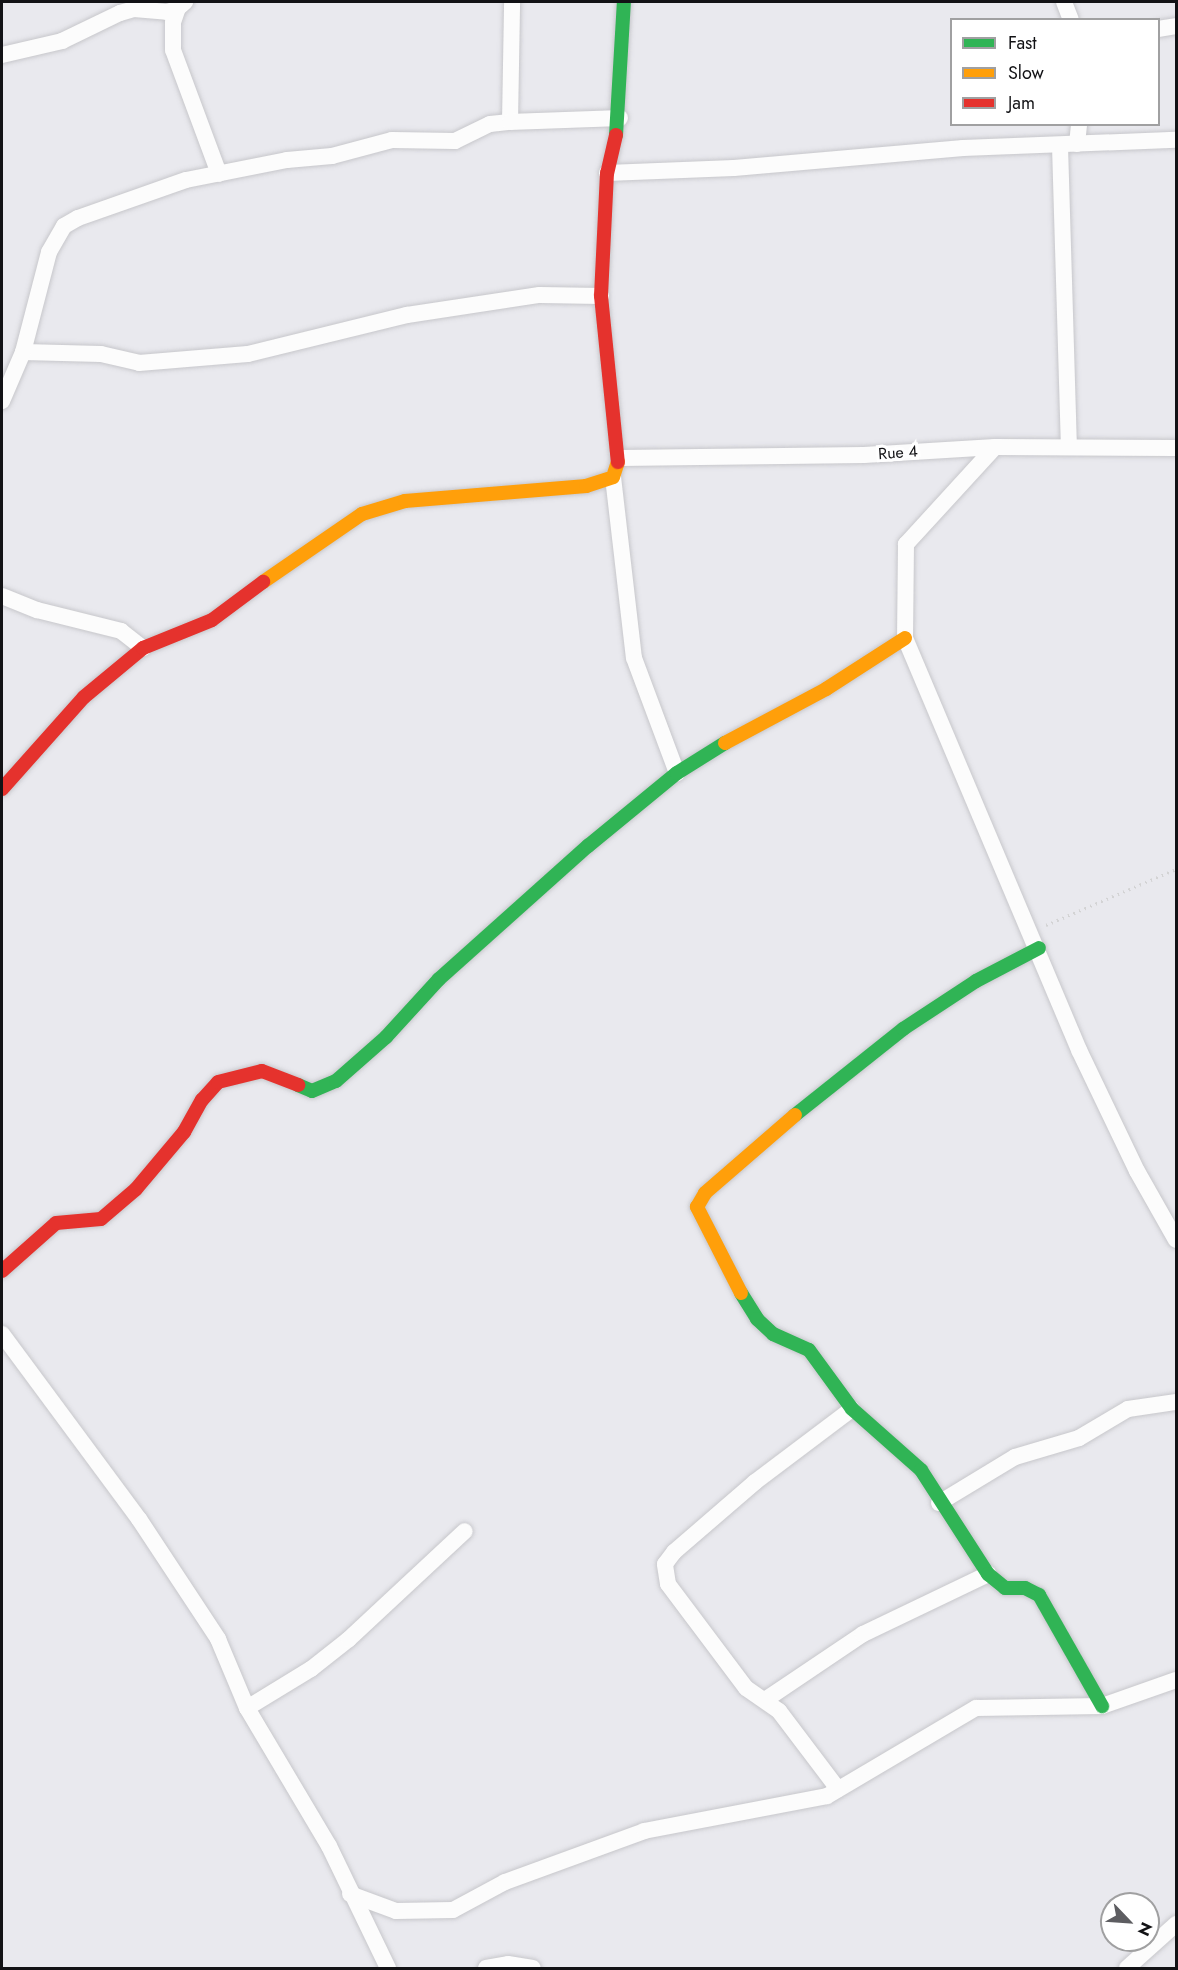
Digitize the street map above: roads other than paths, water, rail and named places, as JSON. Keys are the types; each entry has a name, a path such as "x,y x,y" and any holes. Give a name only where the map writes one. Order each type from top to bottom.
{"street":[{"path":"510,122 512,2"},
{"path":"624,2 620,118 607,173 601,296 609,399 620,458 613,477 634,658 677,773"},
{"path":"1065,2 1070,18"},
{"path":"6,50 62,41 120,13 181,4 173,50 219,174"},
{"path":"1160,29 1176,26"},
{"path":"2,400 23,352 42,269 64,226 186,180 332,156 392,140 455,141 490,124 620,118"},
{"path":"1077,144 1078,126"},
{"path":"607,173 745,168 963,148 1176,140"},
{"path":"1059,146 1069,447"},
{"path":"23,352 100,354 139,363 248,354 407,315 540,295 601,296"},
{"path":"994,447 904,550 905,638 932,711 1039,948 1079,1050 1137,1171 1176,1240"},
{"name":"Rue 4","path":"620,458 864,455 994,447 1176,448"},
{"path":"2,789 84,697 143,648 212,620 318,541 362,514 389,503 586,486 613,477"},
{"path":"2,596 37,610 121,631 143,648"},
{"path":"2,1271 33,1248 56,1223 101,1219 136,1189 184,1132 202,1100 218,1082 262,1071 312,1091 336,1081 386,1037 439,979 588,846 677,773 755,724 826,689 905,638"},
{"path":"1039,948 976,981 903,1029 813,1099 697,1202 727,1272 757,1318 773,1334 809,1350 822,1364 852,1409 921,1470 939,1503 988,1574 1005,1588 1026,1588 1039,1595 1102,1707"},
{"path":"2,1334 174,1570 218,1639 248,1708 329,1846 350,1894 388,1968"},
{"path":"939,1503 1015,1457 1080,1438 1128,1409 1176,1402"},
{"path":"838,1789 779,1711 746,1688 668,1584 665,1564 674,1552 755,1482 852,1409"},
{"path":"248,1708 311,1669 348,1639 465,1531"},
{"path":"765,1700 863,1634 988,1574"},
{"path":"350,1894 396,1911 453,1910 505,1882 644,1831 730,1812 808,1802 838,1789 976,1708 1102,1707 1176,1680"},
{"path":"1127,1968 1176,1924"},
{"path":"486,1968 508,1964 533,1968"}]}
